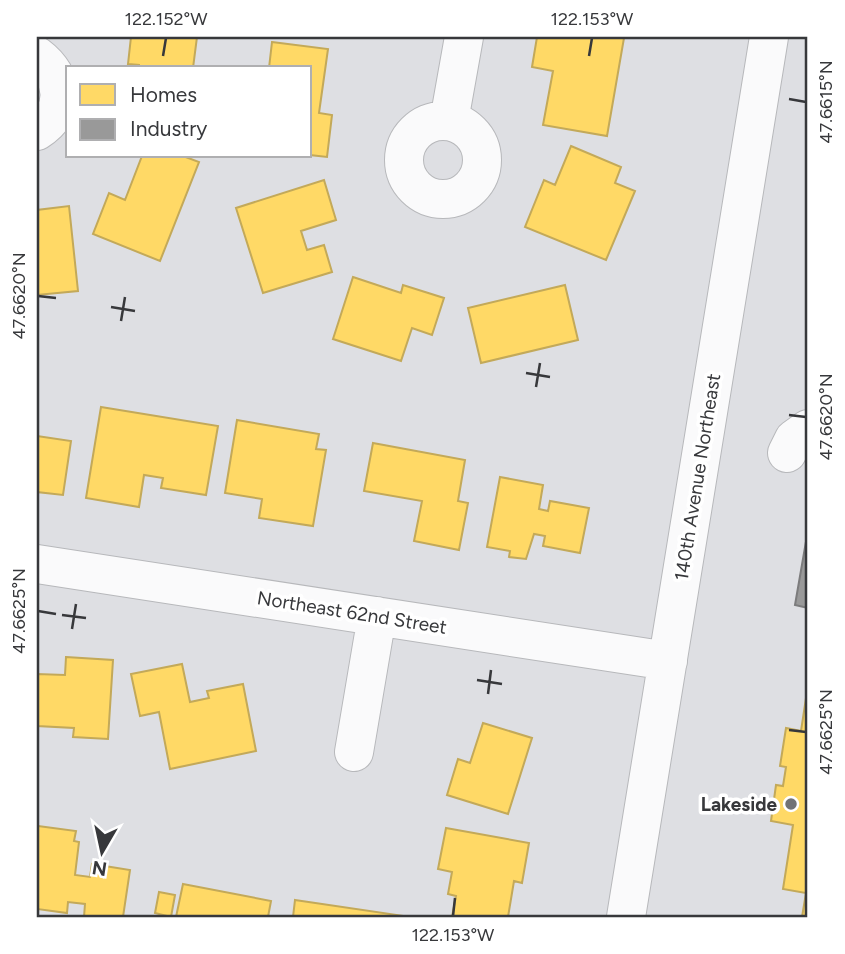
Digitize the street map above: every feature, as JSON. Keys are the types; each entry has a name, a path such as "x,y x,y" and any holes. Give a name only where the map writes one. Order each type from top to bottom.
{"street":[{"path":"450,121 464,37"},
{"name":"140th Avenue Northeast","path":"626,917 769,37"},
{"path":"37,56 48,64 56,77 60,92 58,107 51,120 37,131"},
{"name":"Northeast 62nd Street","path":"37,564 668,661"},
{"path":"354,752 377,616"}],"building: Homes":[{"path":"131,37 197,37 193,66 128,64"},
{"path":"537,37 624,38 607,136 543,125 553,71 532,67"},
{"path":"272,42 328,49 319,113 332,115 327,157 312,155 312,66 269,66"},
{"path":"571,146 621,167 615,183 635,191 606,260 525,227 544,180 555,185"},
{"path":"141,158 188,158 199,162 160,261 93,234 109,193 125,200"},
{"path":"324,180 336,220 301,231 307,250 324,245 332,272 263,293 236,208"},
{"path":"69,206 78,291 37,295 37,210"},
{"path":"353,277 401,293 403,285 444,298 432,335 412,328 401,361 333,339"},
{"path":"565,285 578,340 481,363 468,308"},
{"path":"101,407 218,426 206,495 161,488 163,478 144,475 139,507 86,498"},
{"path":"237,420 319,434 316,449 326,450 313,526 259,518 262,499 225,493"},
{"path":"37,436 71,441 63,495 37,492"},
{"path":"373,443 465,460 458,501 468,503 459,550 414,541 422,501 364,491"},
{"path":"500,477 543,485 539,509 548,511 550,501 589,508 580,553 543,546 545,536 534,534 526,559 509,557 510,551 487,547"},
{"path":"66,657 113,660 108,739 73,737 74,728 37,726 37,674 65,675"},
{"path":"182,664 190,702 209,698 207,691 243,684 256,751 170,769 159,712 140,716 131,674"},
{"name":"Lakeside","path":"808,685 808,917 802,917 806,893 783,889 793,825 771,821 776,785 783,786 786,767 780,766 786,728 801,731"},
{"path":"483,723 532,738 508,814 447,795 458,759 470,763"},
{"path":"38,826 76,831 74,841 79,842 75,875 90,877 92,864 130,870 123,917 84,917 85,904 68,902 67,913 37,909"},
{"path":"446,828 529,843 522,883 514,881 508,917 452,917 456,896 448,894 452,872 438,869"},
{"path":"183,884 271,901 268,917 176,917"},
{"path":"159,892 175,895 171,917 155,913"},
{"path":"295,900 404,916 404,917 293,917"}],"building: Industry":[{"path":"808,530 808,608 795,605"}],"place":[{"name":"Lakeside","path":"791,804"}]}
